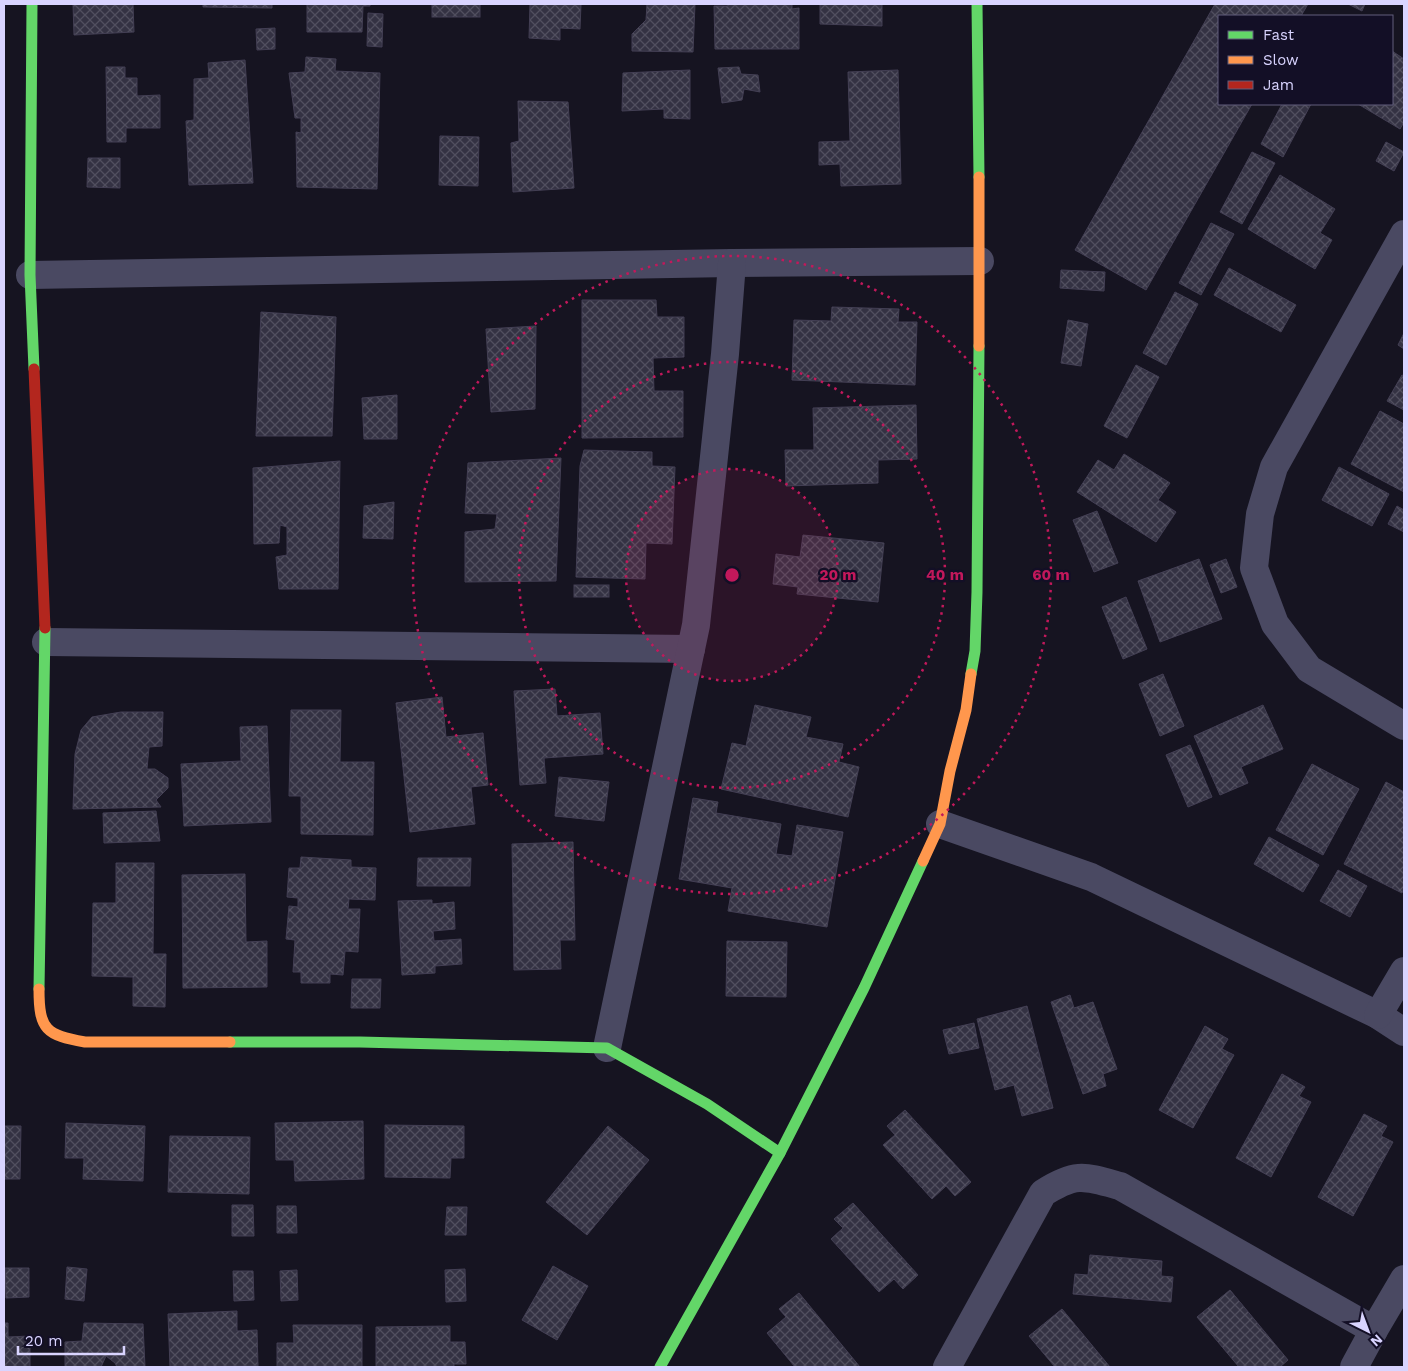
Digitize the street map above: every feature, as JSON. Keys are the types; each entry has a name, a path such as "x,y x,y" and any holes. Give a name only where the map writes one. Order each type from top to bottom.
{"street":[{"path":"32,4 30,276 46,642 39,1012 44,1026 58,1037 85,1042 360,1042 607,1048 707,1104 780,1153"},
{"path":"660,1367 780,1153 864,988 940,824 950,771 966,710 975,651 978,582 980,262 977,4"},
{"path":"1404,234 1274,467 1260,514 1254,568 1275,624 1309,669 1404,726"},
{"path":"30,276 732,263 980,262"},
{"path":"607,1048 696,624 725,354 732,263"},
{"path":"46,642 691,649"},
{"path":"940,824 1091,877 1378,1015 1404,1032"},
{"path":"1378,1015 1404,971"},
{"path":"947,1367 1043,1193 1062,1180 1087,1176 1120,1186 1374,1330"},
{"path":"1354,1367 1404,1279"}],"building":[{"path":"73,4 133,4 134,32 74,35"},
{"path":"203,4 272,4 272,8 203,7"},
{"path":"307,4 370,4 370,6 363,6 362,32 307,32"},
{"path":"432,4 480,4 480,17 432,17"},
{"path":"530,4 581,4 580,29 560,28 560,40 529,38"},
{"path":"647,4 695,4 693,52 632,51 632,34 646,20"},
{"path":"728,4 792,4 792,9 799,8 799,49 715,49 714,6 728,6"},
{"path":"820,4 882,4 882,26 820,24"},
{"path":"1215,4 1308,4 1302,15 1218,15 1218,105 1251,105 1146,290 1075,250"},
{"path":"1348,4 1365,4 1362,11"},
{"path":"368,13 383,14 382,47 367,46"},
{"path":"275,28 275,49 257,50 256,29"},
{"path":"1393,52 1404,59 1404,122 1400,129 1360,105 1393,105"},
{"path":"306,57 336,59 335,71 380,73 377,189 297,187 296,132 301,133 301,118 295,118 289,73 305,72"},
{"path":"245,60 253,183 189,185 186,121 194,120 194,79 209,78 208,63"},
{"path":"106,67 125,67 125,78 137,78 137,96 160,95 160,128 126,128 126,142 107,142"},
{"path":"739,67 741,74 758,75 760,92 744,89 742,100 722,103 718,68"},
{"path":"690,70 690,119 664,118 664,109 622,111 623,73"},
{"path":"898,70 901,184 841,186 840,164 819,165 819,142 850,141 848,72"},
{"path":"518,101 568,102 574,188 513,192 511,143 519,141"},
{"path":"1281,105 1310,105 1283,157 1261,144"},
{"path":"440,136 479,137 478,186 439,185"},
{"path":"1386,142 1404,152 1394,171 1376,161"},
{"path":"1252,152 1275,163 1242,224 1220,212"},
{"path":"88,158 120,158 120,188 87,187"},
{"path":"1280,175 1335,209 1320,233 1332,240 1315,269 1248,229"},
{"path":"1211,223 1234,234 1201,295 1179,283"},
{"path":"1229,268 1296,305 1281,332 1214,295"},
{"path":"1061,270 1105,272 1104,291 1060,288"},
{"path":"1175,292 1198,304 1166,365 1143,353"},
{"path":"582,300 656,300 657,317 684,317 684,357 653,358 654,391 683,391 683,437 582,438"},
{"path":"832,307 899,309 898,322 917,322 915,385 792,380 794,320 831,321"},
{"path":"261,312 336,317 332,436 256,436"},
{"path":"1068,320 1088,324 1081,366 1061,363"},
{"path":"536,326 535,409 491,412 486,329"},
{"path":"1404,333 1404,349 1398,345"},
{"path":"1136,365 1159,377 1127,438 1104,426"},
{"path":"1402,375 1404,376 1404,410 1387,401"},
{"path":"397,395 397,439 364,439 362,398"},
{"path":"916,405 917,459 878,460 878,483 786,486 785,450 814,450 813,408"},
{"path":"1380,411 1404,424 1404,492 1351,464"},
{"path":"584,450 652,452 652,466 675,467 672,544 646,543 645,579 576,577 580,466"},
{"path":"1124,454 1170,483 1158,500 1176,512 1156,542 1077,492 1098,460 1114,470"},
{"path":"561,458 556,581 465,582 465,532 495,529 497,514 465,513 468,463"},
{"path":"340,461 338,589 279,589 276,557 287,555 287,527 280,525 279,543 254,544 253,468"},
{"path":"1339,467 1389,494 1372,526 1322,500"},
{"path":"394,502 393,539 363,538 364,506"},
{"path":"1397,506 1404,510 1404,532 1388,524"},
{"path":"1097,511 1118,563 1094,572 1073,520"},
{"path":"803,535 884,543 878,602 797,594 798,587 773,584 776,554 800,557"},
{"path":"1199,559 1222,619 1160,642 1138,581"},
{"path":"1226,559 1237,587 1221,593 1210,565"},
{"path":"574,585 609,585 609,597 574,597"},
{"path":"1126,597 1147,649 1123,659 1102,607"},
{"path":"1163,674 1184,726 1160,736 1139,684"},
{"path":"555,689 557,716 600,713 603,754 544,758 546,783 520,785 514,691"},
{"path":"442,697 446,737 483,733 488,785 471,787 475,824 410,832 396,703"},
{"path":"755,705 811,717 806,737 843,744 839,762 859,767 848,817 721,789 732,743 746,746"},
{"path":"1263,705 1283,749 1241,767 1248,783 1220,795 1194,736"},
{"path":"291,710 341,710 340,762 374,762 373,835 301,834 301,796 289,796"},
{"path":"121,712 163,712 162,746 149,747 147,769 155,769 168,778 168,788 156,800 161,807 73,809 75,754 81,730 92,717"},
{"path":"267,726 271,822 184,826 181,764 241,761 240,727"},
{"path":"1190,745 1212,797 1188,807 1166,755"},
{"path":"1312,764 1359,789 1323,855 1276,830"},
{"path":"559,777 609,782 604,821 555,816"},
{"path":"1386,782 1404,792 1404,888 1402,893 1344,864"},
{"path":"693,798 718,802 716,813 781,824 776,854 792,856 797,825 843,832 827,927 728,911 732,888 679,879"},
{"path":"156,811 160,841 104,843 103,813"},
{"path":"1269,837 1319,865 1303,892 1254,864"},
{"path":"573,842 575,940 560,940 561,969 514,970 512,844"},
{"path":"301,857 351,860 351,867 376,868 375,900 349,899 348,909 360,909 358,952 345,951 343,975 330,974 330,983 301,983 301,972 293,972 295,940 286,939 289,906 298,907 298,898 287,897 289,868 300,868"},
{"path":"418,858 471,858 470,886 417,886"},
{"path":"116,863 154,863 153,954 166,954 165,1007 133,1006 133,977 92,976 93,903 116,903"},
{"path":"1338,870 1367,886 1350,917 1320,901"},
{"path":"245,874 246,942 267,941 267,987 183,988 182,875"},
{"path":"432,900 432,904 454,902 455,929 433,931 434,941 461,939 462,964 435,966 435,973 402,975 398,901"},
{"path":"727,941 787,942 786,997 726,996"},
{"path":"352,979 381,979 380,1008 351,1008"},
{"path":"1070,995 1074,1008 1093,1002 1117,1069 1103,1074 1106,1086 1083,1094 1051,1002"},
{"path":"1027,1006 1053,1108 1022,1116 1014,1085 995,1090 977,1019"},
{"path":"974,1023 979,1048 949,1054 943,1030"},
{"path":"1205,1026 1228,1039 1222,1049 1234,1055 1193,1128 1159,1110"},
{"path":"1282,1074 1305,1087 1299,1096 1311,1102 1271,1177 1236,1158"},
{"path":"905,1110 971,1182 955,1196 946,1186 932,1199 883,1145 895,1135 887,1126"},
{"path":"1364,1114 1387,1126 1381,1136 1393,1142 1353,1216 1318,1197"},
{"path":"363,1121 364,1179 295,1181 294,1160 276,1160 275,1123"},
{"path":"66,1123 145,1126 143,1181 83,1179 84,1158 65,1158"},
{"path":"385,1125 464,1126 464,1158 451,1158 450,1178 385,1177"},
{"path":"4,1126 21,1126 20,1179 4,1179"},
{"path":"608,1126 649,1160 587,1235 546,1202"},
{"path":"170,1136 250,1137 249,1194 168,1192"},
{"path":"853,1203 918,1275 903,1289 894,1279 879,1292 831,1239 843,1228 834,1219"},
{"path":"232,1205 253,1205 254,1236 232,1236"},
{"path":"277,1206 296,1206 297,1233 277,1233"},
{"path":"447,1207 467,1207 466,1235 445,1235"},
{"path":"1090,1255 1162,1261 1161,1276 1173,1277 1171,1302 1073,1294 1075,1274 1088,1275"},
{"path":"553,1266 588,1286 557,1340 522,1320"},
{"path":"67,1267 87,1269 84,1301 65,1299"},
{"path":"5,1268 29,1268 29,1297 6,1298"},
{"path":"465,1269 466,1301 446,1302 445,1270"},
{"path":"297,1270 298,1300 281,1301 280,1271"},
{"path":"233,1271 253,1271 254,1300 234,1301"},
{"path":"1230,1290 1288,1360 1280,1367 1239,1367 1197,1317"},
{"path":"799,1293 860,1367 795,1367 767,1333 786,1317 779,1309"},
{"path":"1062,1309 1110,1367 1055,1367 1029,1336"},
{"path":"237,1311 237,1331 257,1330 258,1366 170,1367 168,1314"},
{"path":"4,1323 8,1323 8,1337 30,1336 30,1367 4,1367"},
{"path":"84,1323 143,1324 145,1367 117,1367 106,1356 101,1367 65,1367 65,1342 82,1341"},
{"path":"293,1325 362,1325 362,1367 277,1367 277,1343 294,1343"},
{"path":"450,1326 450,1342 465,1342 466,1364 454,1364 454,1367 376,1367 376,1327"}],"traffic: fast":[{"path":"32,4 30,275 34,369"},
{"path":"977,4 979,177"},
{"path":"971,674 975,651 977,592 979,346"},
{"path":"39,989 45,628"},
{"path":"660,1367 780,1153 864,988 923,861"},
{"path":"230,1042 360,1042 607,1048 707,1104 780,1153"}],"traffic: slow":[{"path":"979,177 979,346"},
{"path":"923,861 940,824 950,771 966,710 971,674"},
{"path":"39,989 39,1003 43,1022 47,1028 61,1037 85,1042 230,1042"}],"traffic: jam":[{"path":"34,369 45,628"}]}
